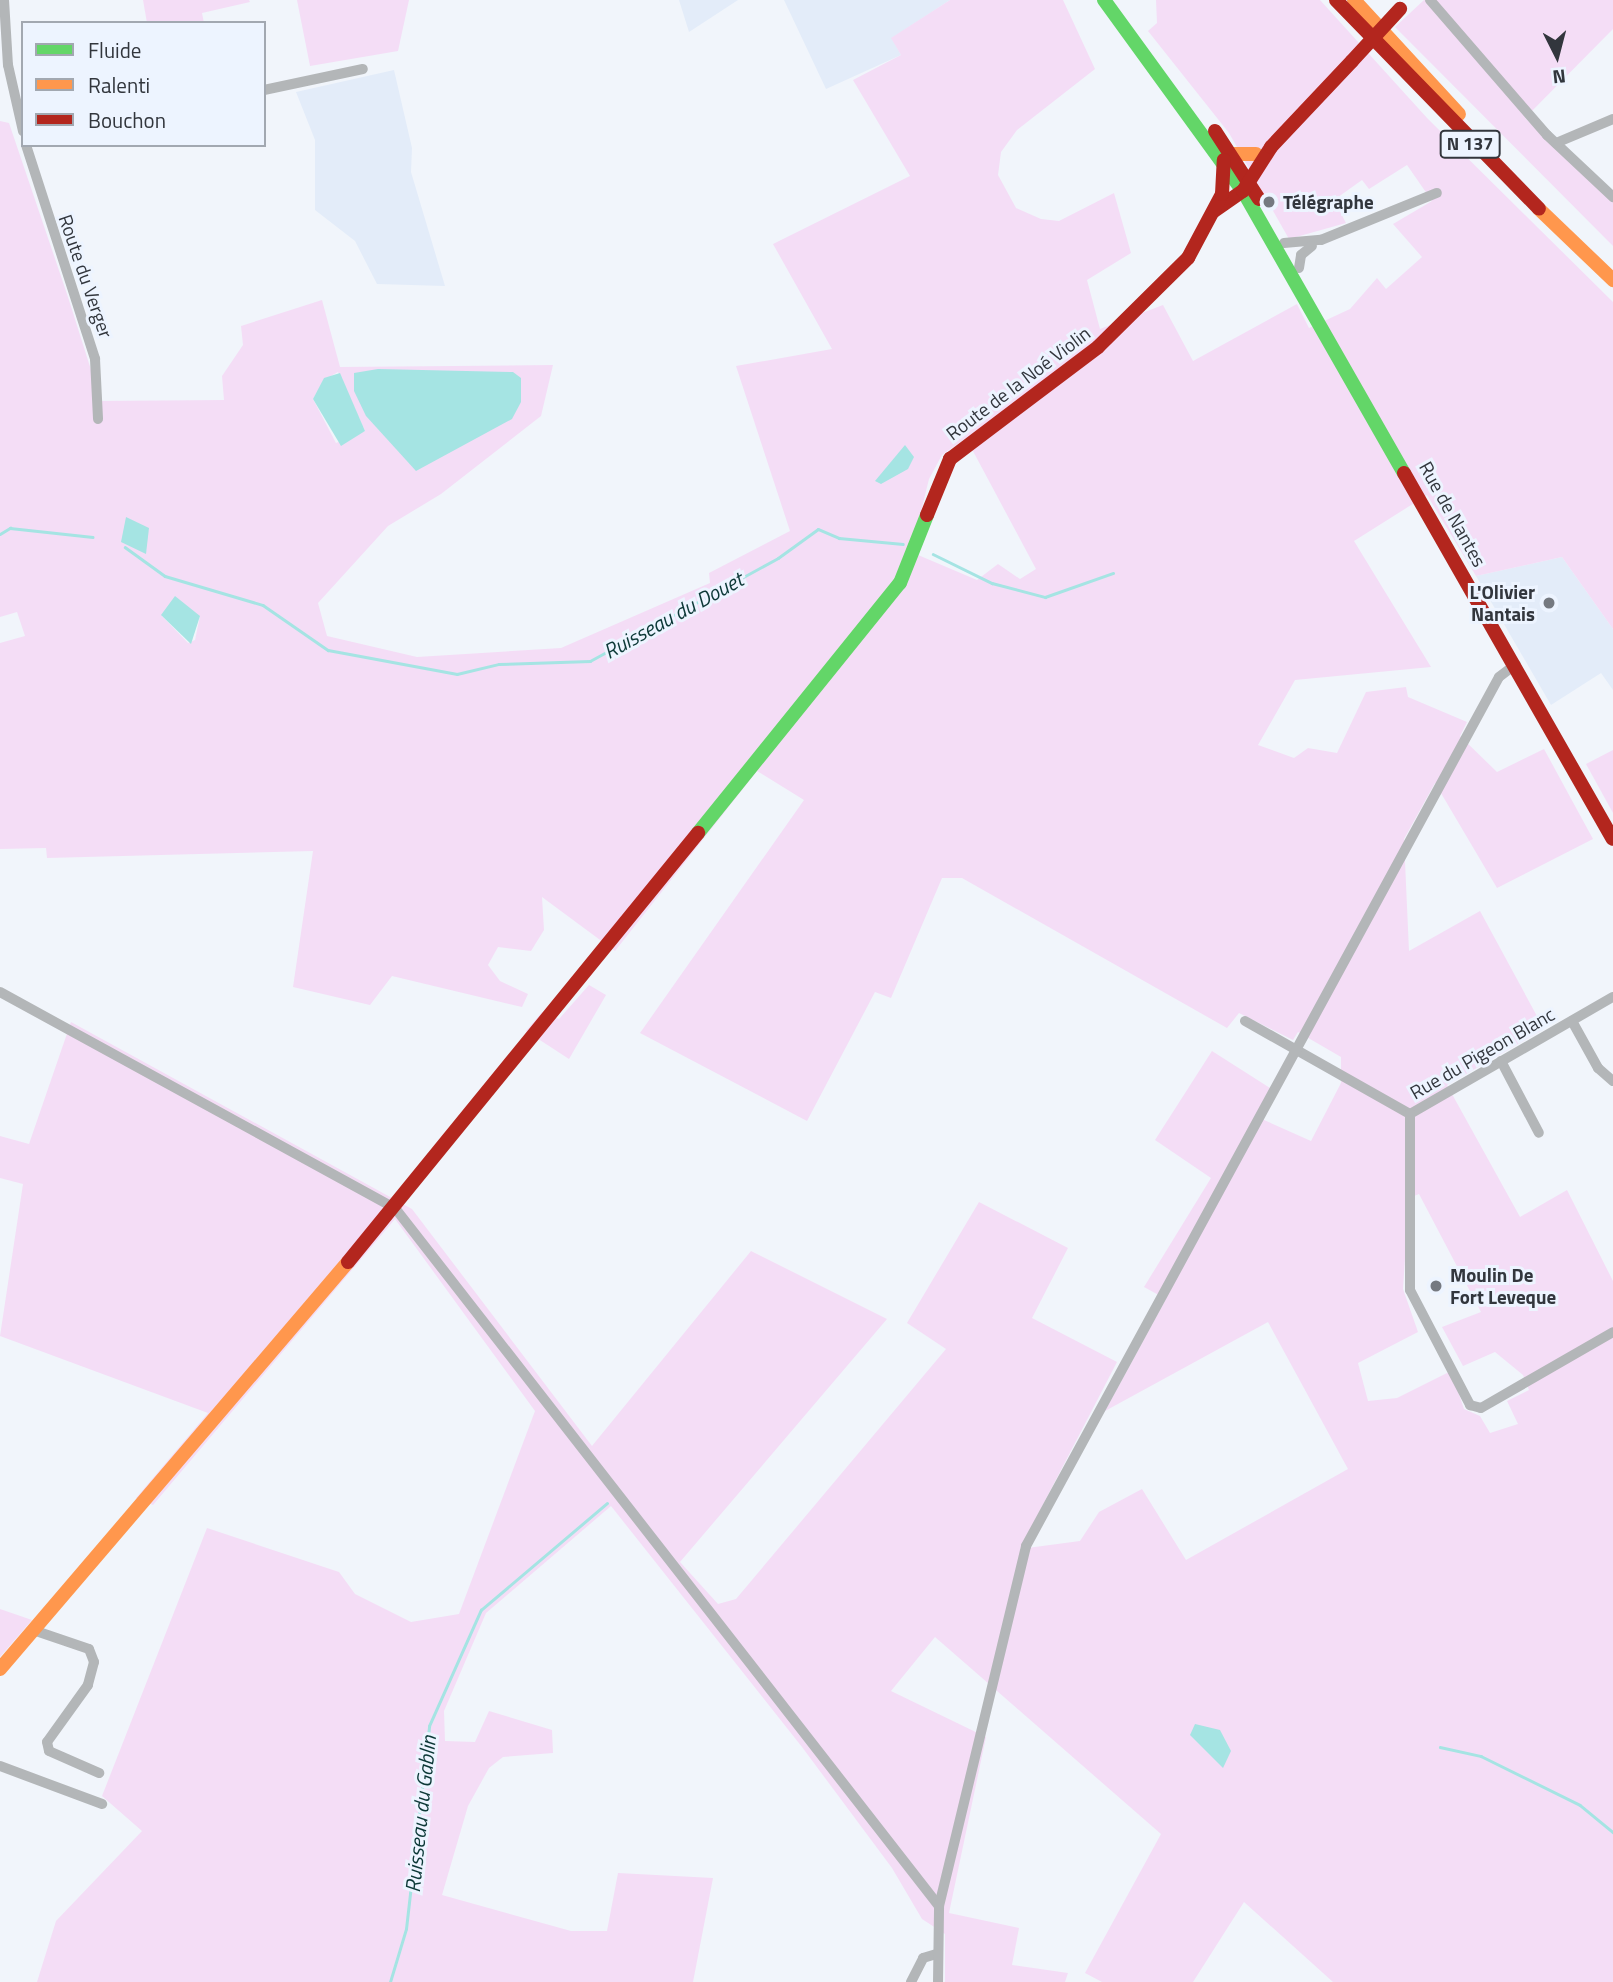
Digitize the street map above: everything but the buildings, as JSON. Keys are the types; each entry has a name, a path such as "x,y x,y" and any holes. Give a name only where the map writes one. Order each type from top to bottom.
{"main road":[{"path":"1105,0 1238,174 1292,254"},
{"path":"1105,0 1238,174 1256,208"},
{"name":"N 137","path":"1336,0 1450,124 1613,280"},
{"name":"N 137","path":"1354,0 1469,125 1613,263"},
{"path":"1238,174 1271,147 1404,4"},
{"path":"1256,208 1259,158"},
{"name":"Route de la Noé Violin","path":"0,1669 395,1208 900,583 950,459 1143,308 1188,258 1238,174 1259,158"},
{"path":"1225,198 1256,208"},
{"name":"Rue de Nantes","path":"1256,208 1292,254"},
{"name":"Rue de Nantes","path":"1256,208 1292,254 1362,392 1613,839"}],"street":[{"path":"4,0 21,113"},
{"path":"1430,0 1556,143 1613,197"},
{"path":"266,90 363,69"},
{"path":"1556,143 1613,119"},
{"name":"Route du Verger","path":"27,147 95,359 98,419"},
{"path":"1292,254 1437,192"},
{"path":"938,1982 936,1954 939,1906 1018,1566 1294,1050 1499,677 1516,664"},
{"path":"0,992 395,1208 939,1906"},
{"name":"Rue du Pigeon Blanc","path":"1245,1021 1410,1114 1613,998"},
{"path":"1572,1021 1598,1068 1613,1081"},
{"path":"1501,1061 1539,1133"},
{"path":"1410,1114 1410,1290 1470,1405 1481,1408 1613,1332"},
{"path":"33,1630 89,1649 94,1662 88,1685 47,1742 49,1751 99,1773"},
{"path":"0,1766 102,1804"},
{"path":"911,1982 923,1958 936,1954"}],"shaded area":[{"path":"143,0 250,2 202,13 204,21 147,21"},
{"path":"297,0 409,0 398,51 310,66"},
{"path":"679,0 738,0 689,32"},
{"path":"784,0 950,0 892,38 901,55 826,89"},
{"path":"950,0 1063,0 1095,69 1017,130 1001,152 998,175 1016,208 1041,219 1059,221 1114,193 1131,253 1087,280 1100,329 1163,305 1193,361 1297,304 1309,328 1350,309 1377,278 1386,289 1422,257 1393,224 1432,201 1407,165 1369,189 1362,180 1334,200 1346,223 1289,239 1229,133 1148,31 1157,23 1156,0 1320,0 1428,119 1613,302 1613,629 1562,557 1476,576 1427,495 1354,541 1431,667 1295,680 1258,745 1294,758 1308,748 1337,753 1366,692 1406,687 1408,697 1467,722 1460,736 1497,772 1544,749 1593,839 1497,888 1435,783 1404,839 1409,951 1480,911 1544,1029 1447,1085 1520,1217 1567,1190 1613,1281 1613,1982 1333,1982 1244,1902 1193,1982 1102,1982 1085,1973 1161,1834 935,1637 891,1691 986,1737 949,1913 1019,1928 1012,1965 1068,1973 1065,1982 945,1982 945,1934 922,1919 892,1868 802,1747 611,1506 486,1613 444,1711 445,1741 475,1742 489,1711 552,1730 553,1753 503,1757 489,1768 468,1806 442,1895 571,1931 607,1931 618,1873 713,1878 693,1982 37,1982 56,1921 142,1831 102,1796 207,1528 339,1572 355,1594 411,1622 459,1614 535,1411 395,1219 153,1505 136,1498 208,1413 0,1336 23,1184 0,1178 0,1136 29,1144 71,1022 412,1209 592,1446 751,1251 887,1319 680,1562 718,1604 736,1599 946,1349 907,1323 979,1202 1068,1248 1032,1318 1117,1362 1020,1549 1080,1541 1099,1512 1142,1489 1186,1560 1348,1469 1268,1322 1105,1411 1166,1299 1144,1287 1211,1178 1155,1140 1212,1051 1270,1088 1255,1116 1311,1141 1341,1083 1341,1057 1298,1032 1293,1040 1239,1013 1227,1028 962,878 942,878 891,998 875,992 807,1121 640,1033 804,800 757,771 615,951 542,897 544,930 531,951 498,947 488,965 500,981 528,994 522,1007 392,976 370,1005 293,987 313,851 47,858 46,848 0,849 0,643 25,636 17,612 0,617 0,121 9,123 68,297 92,373 94,401 224,400 222,376 243,345 241,326 322,300 340,367 553,365 541,416 441,494 388,526 318,603 327,636 417,657 561,648 710,583 709,573 790,531 736,366 832,349 773,244 910,176 853,80 901,55 891,38","holes":["338,372 365,431 336,443 313,399 324,380","966,438 1036,569 1020,579 998,564 977,580 911,552 929,479 942,455","162,616 200,616 195,640 188,643","1419,1194 1481,1312 1442,1327 1463,1366 1495,1352 1523,1375 1529,1390 1507,1401 1518,1424 1490,1433 1480,1416 1464,1409 1451,1371 1397,1398 1368,1401 1358,1363 1418,1332 1403,1289 1409,1198"]},
{"path":"1424,0 1613,0 1613,29 1525,118 1613,202 1613,246 1395,27"},
{"path":"394,70 412,148 411,172 445,286 377,284 355,241 315,210 315,140 296,92"},
{"path":"1562,557 1613,629 1613,690 1601,673 1551,705 1476,576"},
{"path":"1613,750 1613,813 1586,764"},
{"path":"589,985 606,995 569,1059 526,1031 542,1012 559,1019"},
{"path":"0,1609 32,1620 0,1657"}],"water":[{"path":"378,369 513,372 521,378 521,402 512,419 416,471 366,416 354,391 354,373"},
{"path":"340,373 365,431 341,446 313,399 324,378"},
{"path":"905,445 914,457 908,469 881,484 875,481"},
{"path":"126,517 149,528 146,554 121,542"},
{"path":"175,596 200,616 191,644 161,615"},
{"path":"1195,1724 1220,1730 1231,1751 1223,1768 1190,1735"}],"waterway":[{"name":"Ruisseau du Douet","path":"0,534 10,528 93,537"},
{"name":"Ruisseau du Douet","path":"125,547 165,576 263,605 328,650 457,674 499,664 590,661 778,558 818,529 839,538 903,544"},
{"name":"Ruisseau du Douet","path":"933,554 992,583 1045,597 1113,573"},
{"name":"Ruisseau du Gablin","path":"390,1982 406,1929 429,1726 481,1610 607,1503"},
{"path":"1440,1747 1481,1756 1580,1805 1613,1832"}],"traffic: fast":[{"path":"1104,0 1243,191 1404,473"},
{"path":"698,833 900,583 927,515"}],"traffic: slow":[{"path":"1354,0 1459,114"},
{"path":"1232,154 1256,154"},
{"path":"1539,209 1613,280"},
{"path":"0,1669 348,1262"}],"traffic: jam":[{"path":"1336,0 1539,209"},
{"path":"1352,61 1400,9"},
{"path":"1214,211 1243,191 1271,147 1352,61"},
{"path":"1215,131 1259,199"},
{"path":"927,515 950,459 1098,347 1188,258 1222,194 1224,160"},
{"path":"1404,473 1613,839"},
{"path":"348,1262 698,833"}],"place":[{"name":"Télégraphe","path":"1269,202"},
{"name":"L'Olivier Nantais","path":"1549,603"},
{"name":"Moulin De Fort Leveque","path":"1436,1286"}]}
